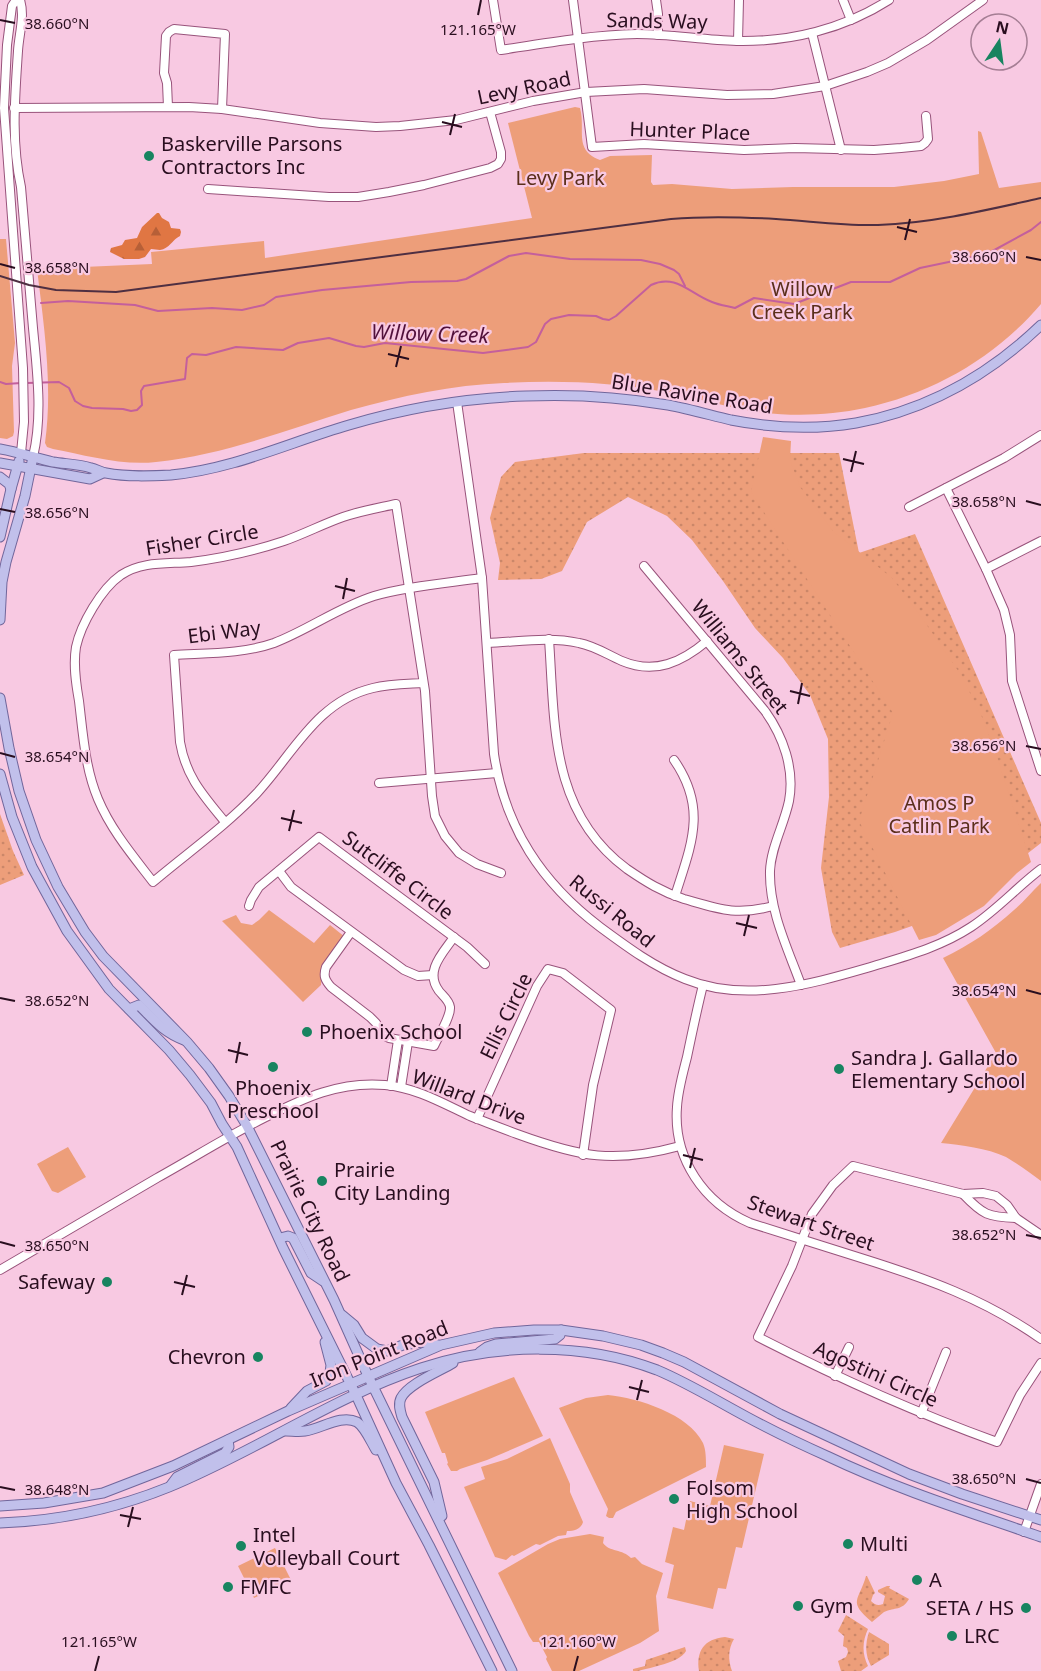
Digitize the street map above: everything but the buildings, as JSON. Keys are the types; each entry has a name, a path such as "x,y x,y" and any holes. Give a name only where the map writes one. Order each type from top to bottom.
{"main road":[{"name":"Blue Ravine Road","path":"0,449 91,468 103,473 155,476 205,470 257,456 350,424 394,413 458,402 534,396 613,398 670,405 771,426 805,427 855,423 903,411 933,400 1011,353 1041,325"},
{"path":"0,537 21,453"},
{"path":"0,620 2,582 6,562 25,496 33,457"},
{"name":"Blue Ravine Road","path":"0,462 90,479 103,473"},
{"path":"0,477 9,484 11,489"},
{"name":"Prairie City Road","path":"0,698 19,791 36,840 58,887 85,932 103,956 186,1041 222,1086 248,1126 512,1671"},
{"name":"Prairie City Road","path":"0,774 22,843 67,931 109,989 169,1050 190,1075 211,1103 230,1136 356,1395 396,1483 492,1671"},
{"path":"129,1009 139,1005 171,1035 186,1041"},
{"path":"279,1238 288,1236 292,1238 311,1273 325,1282"},
{"path":"340,1314 354,1325 362,1338 377,1349 387,1351 403,1345 422,1342 441,1345"},
{"path":"288,1411 307,1391 326,1381 330,1373 331,1365 321,1322"},
{"path":"478,1354 496,1344 555,1339 560,1335 561,1330"},
{"name":"Iron Point Road","path":"0,1506 44,1503 103,1493 173,1467 288,1411 441,1345 471,1337 511,1331 561,1330 619,1339 663,1353 780,1414 888,1464 962,1494 1041,1520"},
{"name":"Iron Point Road","path":"0,1523 55,1518 130,1501 170,1486 356,1395 422,1367 478,1354 567,1350 597,1353 636,1363 678,1380 774,1431 851,1467 957,1509 1041,1538"},
{"path":"443,1528 434,1482 402,1417 399,1406 401,1398 407,1391 467,1356"},
{"path":"284,1431 305,1431 343,1421 357,1422 396,1483"},
{"path":"170,1486 177,1477 225,1453 229,1448 228,1440"}],"street":[{"path":"21,453 24,422 23,368 4,108 9,26 12,6 18,0 23,9 14,108 37,366 38,427 33,457"},
{"name":"Sands Way","path":"493,0 501,50 579,38 616,35 658,35 738,41 773,40 812,33 851,20 889,0"},
{"path":"573,0 586,92"},
{"path":"656,0 658,35"},
{"path":"738,41 739,0"},
{"path":"843,0 851,20"},
{"name":"Levy Road","path":"14,108 222,109 320,123 376,127 432,123 586,92 644,89 750,96 795,92 825,86 867,72 908,52 983,0"},
{"path":"168,107 167,83 164,73 166,36 174,29 225,34 222,109"},
{"path":"812,33 841,150"},
{"name":"Hunter Place","path":"586,92 592,147 644,144 744,150 795,148 874,150 921,146 928,139 926,116"},
{"path":"207,189 329,197 358,196 401,190 490,168 498,164 501,156 490,112"},
{"name":"Russi Road","path":"458,402 482,578 497,773 504,799 519,833 542,872 588,918 633,952 684,979 703,985 745,991 784,989 915,954 949,940 980,921 1041,869"},
{"path":"909,507 1004,458 1041,435"},
{"path":"946,489 1004,610 1008,623 1012,681 1041,771"},
{"name":"Fisher Circle","path":"423,682 372,688 358,692 336,704 314,722 257,792 153,882 116,832 95,790 87,763 74,664 76,645 81,632 105,590 119,576 139,567 200,561 242,553 283,541 346,516 396,504 423,682 435,816 445,836 459,853 468,860 501,873"},
{"path":"986,569 1041,541"},
{"name":"Williams Street","path":"644,567 772,720 780,736 789,765 790,789 789,801 771,860 771,886 773,906 801,985"},
{"name":"Ebi Way","path":"225,822 198,789 182,755 174,655 260,647 287,637 366,599 390,592 482,578"},
{"path":"549,639 558,755 573,802 588,828 612,856 657,889 730,911 754,911 773,906"},
{"path":"487,643 549,639 591,646 631,664 662,666 682,660 707,641"},
{"path":"674,760 689,785 695,815 692,841 675,896"},
{"path":"379,783 497,773"},
{"name":"Sutcliffe Circle","path":"279,871 319,837 454,937 437,960 433,975"},
{"path":"249,906 255,892 279,871 291,887 408,973 418,976 433,975 436,986 448,1001 450,1009 434,1046 383,1035 373,1019 326,981 324,972 326,967 351,932"},
{"path":"454,937 485,964"},
{"name":"Ellis Circle","path":"477,1119 537,986 548,969 563,974 611,1010 592,1085 583,1155"},
{"name":"Stewart Street","path":"703,985 679,1095 677,1119 680,1146 689,1168 710,1197 729,1212 750,1223 956,1290 986,1305 1041,1339"},
{"path":"391,1086 398,1040"},
{"path":"400,1087 408,1042"},
{"name":"Willard Drive","path":"0,1270 248,1126 306,1097 355,1085 400,1087 431,1096 477,1119 552,1147 583,1155 630,1156 650,1154 680,1146"},
{"path":"802,1239 823,1197 832,1185 853,1166 963,1194 983,1193 996,1196 1007,1205 1016,1218 1041,1234"},
{"path":"963,1194 984,1214 1016,1218"},
{"name":"Agostini Circle","path":"802,1239 792,1266 758,1337 835,1376 921,1414 997,1442 1020,1395 1041,1363"},
{"path":"835,1376 849,1347"},
{"path":"921,1414 946,1352"},
{"path":"1024,1532 1041,1484"}],"green space":[{"name":"Willow Creek Park","path":"575,107 580,108 582,138 586,151 600,160 610,156 652,155 651,182 653,185 672,184 732,189 894,187 944,181 979,174 978,131 981,132 999,188 1041,182 1041,304 1004,340 962,370 915,393 851,411 806,415 776,414 625,386 565,382 504,383 446,389 389,400 230,448 181,459 130,462 47,447 45,443 48,400 47,356 37,269 152,264 151,252 264,241 265,258 532,218 508,123"},
{"path":"157,213 169,222 171,228 180,229 180,236 163,249 151,249 145,257 139,259 124,259 110,252 111,248 122,245 125,240 137,238 142,227"},
{"path":"0,239 6,239 15,343 12,366 14,432 13,436 7,439 0,438"},
{"name":"Amos P Catlin Park","path":"763,437 791,441 790,460 800,487 833,531 892,578 922,618 961,675 982,717 995,751 1031,862 984,906 936,935 919,940 859,821 893,713 751,492"},
{"path":"584,453 839,453 859,553 915,534 1041,823 1041,843 954,911 840,948 832,932 821,868 829,797 828,739 810,695 783,658 755,628 692,540 667,516 628,497 587,522 562,571 541,579 498,580 500,563 490,518 501,477 515,462"},
{"path":"0,814 24,875 0,885"},
{"path":"1041,883 1041,1181 999,1154 974,1147 941,1143 996,1053 943,958 972,942 997,924 1018,907"},
{"path":"269,910 314,943 330,925 345,937 322,969 321,985 303,1002 222,921 236,915 241,923 252,925"},
{"path":"68,1147 86,1177 58,1193 52,1191 37,1164"},
{"path":"514,1377 543,1436 487,1460 451,1471 425,1412"},
{"path":"608,1395 648,1404 675,1416 696,1433 703,1443 706,1458 706,1467 616,1512 613,1518 606,1516 608,1509 559,1408 586,1398"},
{"path":"550,1438 583,1522 577,1529 567,1531 566,1535 558,1536 540,1545 536,1544 506,1560 495,1557 464,1487 485,1479 481,1467 507,1459"},
{"path":"724,1445 764,1454 742,1548 736,1547 726,1589 718,1588 713,1609 667,1598 674,1565 665,1562 673,1527 684,1530 690,1501 710,1506"},
{"path":"590,1534 604,1537 603,1543 609,1548 631,1558 635,1557 642,1564 663,1573 656,1596 659,1631 640,1643 579,1671 552,1671 539,1642 533,1642 529,1636 498,1573 548,1544 560,1539"},
{"path":"275,1548 291,1580 254,1598 238,1566"},
{"path":"866,1576 875,1593 871,1601 875,1604 883,1604 885,1596 878,1590 887,1586 909,1599 904,1605 884,1612 872,1622 857,1605"},
{"path":"846,1615 868,1629 864,1648 868,1666 861,1671 841,1671 838,1661 846,1657 848,1652 843,1646 844,1636 838,1631"},
{"path":"869,1632 889,1644 889,1655 871,1666 866,1649"},
{"path":"725,1637 734,1639 729,1655 732,1671 699,1671 700,1652 703,1647 712,1640"},
{"path":"685,1647 686,1651 678,1659 633,1671 633,1669 645,1666 646,1660"}],"waterway":[{"name":"Willow Creek","path":"27,383 59,382 69,388 75,401 83,406 131,411 137,410 142,405 141,391 144,386 185,379 187,358 192,354 206,355 236,347 283,350 298,343 329,338 364,347 385,343 483,353 528,347 536,342 545,324 551,319 569,315 596,316 609,320 651,285 660,282 675,283 712,302 735,308 754,298 794,304 851,282 890,282 920,268 987,254 1041,222"},
{"path":"41,303 68,301 135,305 158,311 212,308 242,310 264,305 276,297 322,290 411,282 457,281 466,279 509,256 526,253 570,259 641,260 674,270 679,274 685,286"},
{"name":"Willow Creek","path":"0,382 21,383"}],"railway":[{"path":"0,276 56,290 116,292 671,219 737,217 852,225 899,224 940,219 1041,198"}],"place":[{"name":"Baskerville Parsons Contractors Inc","path":"149,156"},
{"name":"Phoenix School","path":"307,1032"},
{"name":"Phoenix Preschool","path":"273,1067"},
{"name":"Sandra J. Gallardo Elementary School","path":"839,1069"},
{"name":"Prairie City Landing","path":"322,1181"},
{"name":"Safeway","path":"107,1282"},
{"name":"Chevron","path":"258,1357"},
{"name":"Folsom High School","path":"674,1499"},
{"name":"Multi","path":"848,1544"},
{"name":"Intel Volleyball Court","path":"241,1546"},
{"name":"A","path":"917,1580"},
{"name":"FMFC","path":"228,1587"},
{"name":"Gym","path":"798,1606"},
{"name":"SETA / HS","path":"1026,1608"},
{"name":"LRC","path":"952,1636"}],"park label":[{"name":"Levy Park","path":"560,178"}]}
